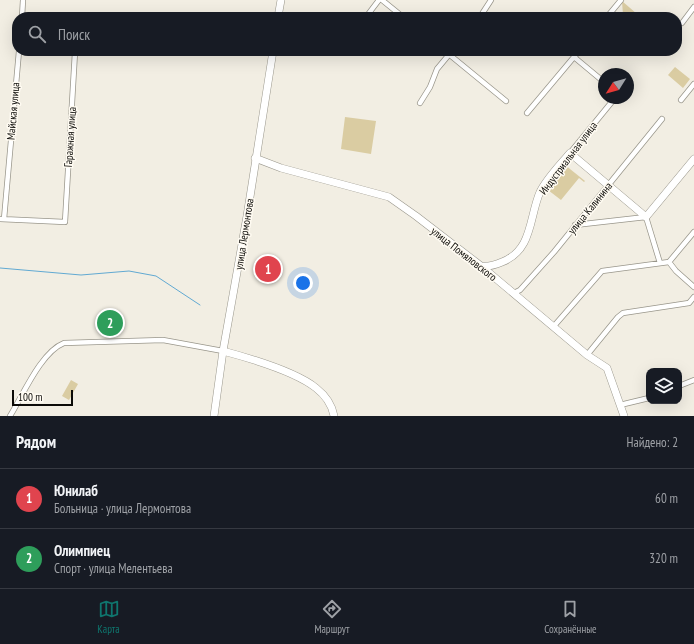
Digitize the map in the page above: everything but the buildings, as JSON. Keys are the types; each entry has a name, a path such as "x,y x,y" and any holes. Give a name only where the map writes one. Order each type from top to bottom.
{"street":[{"path":"22,12 23,0"},
{"path":"279,12 281,0"},
{"path":"370,12 379,0"},
{"path":"382,0 397,12"},
{"path":"483,12 491,0"},
{"path":"610,12 621,0"},
{"path":"682,23 694,7"},
{"name":"Майская улица","path":"2,219 18,56"},
{"name":"Гаражная улица","path":"2,219 64,222 75,56"},
{"name":"улица Лермонтова","path":"214,416 223,351 247,216 272,56"},
{"path":"420,103 430,87 437,69 445,56"},
{"path":"453,56 506,101"},
{"path":"527,113 574,57 598,77"},
{"path":"681,100 694,84"},
{"name":"Индустриальная улица","path":"481,266 494,265 507,260 520,248 534,217 542,190 610,104"},
{"name":"улица Калинина","path":"514,293 527,282 662,119"},
{"path":"570,153 646,217 660,263"},
{"name":"улица Помяловского","path":"255,158 281,168 389,197 481,266 587,355 608,370 624,416"},
{"path":"575,225 646,217 694,159"},
{"path":"554,326 602,270 669,262 694,232"},
{"path":"669,262 676,271 694,287"},
{"path":"587,355 618,317 624,313 689,303 694,297"},
{"path":"10,416 48,355 56,347 64,343 163,340 223,351 285,372 306,381 317,388 328,402 334,416"},
{"path":"682,385 694,380"},
{"path":"620,405 646,399"}],"shaded area":[{"path":"622,1 635,12 623,12"},
{"path":"675,67 690,79 683,88 668,75"},
{"path":"345,117 376,121 371,154 341,149"},
{"path":"565,165 585,181 584,182 579,178 561,200 548,190"},
{"path":"71,380 78,384 69,400 62,396"}],"waterway":[{"path":"0,268 81,275 129,271 156,276 200,305"}],"place":[{"name":"Юнилаб","path":"268,269"},
{"name":"Олимпиец","path":"110,323"}]}
